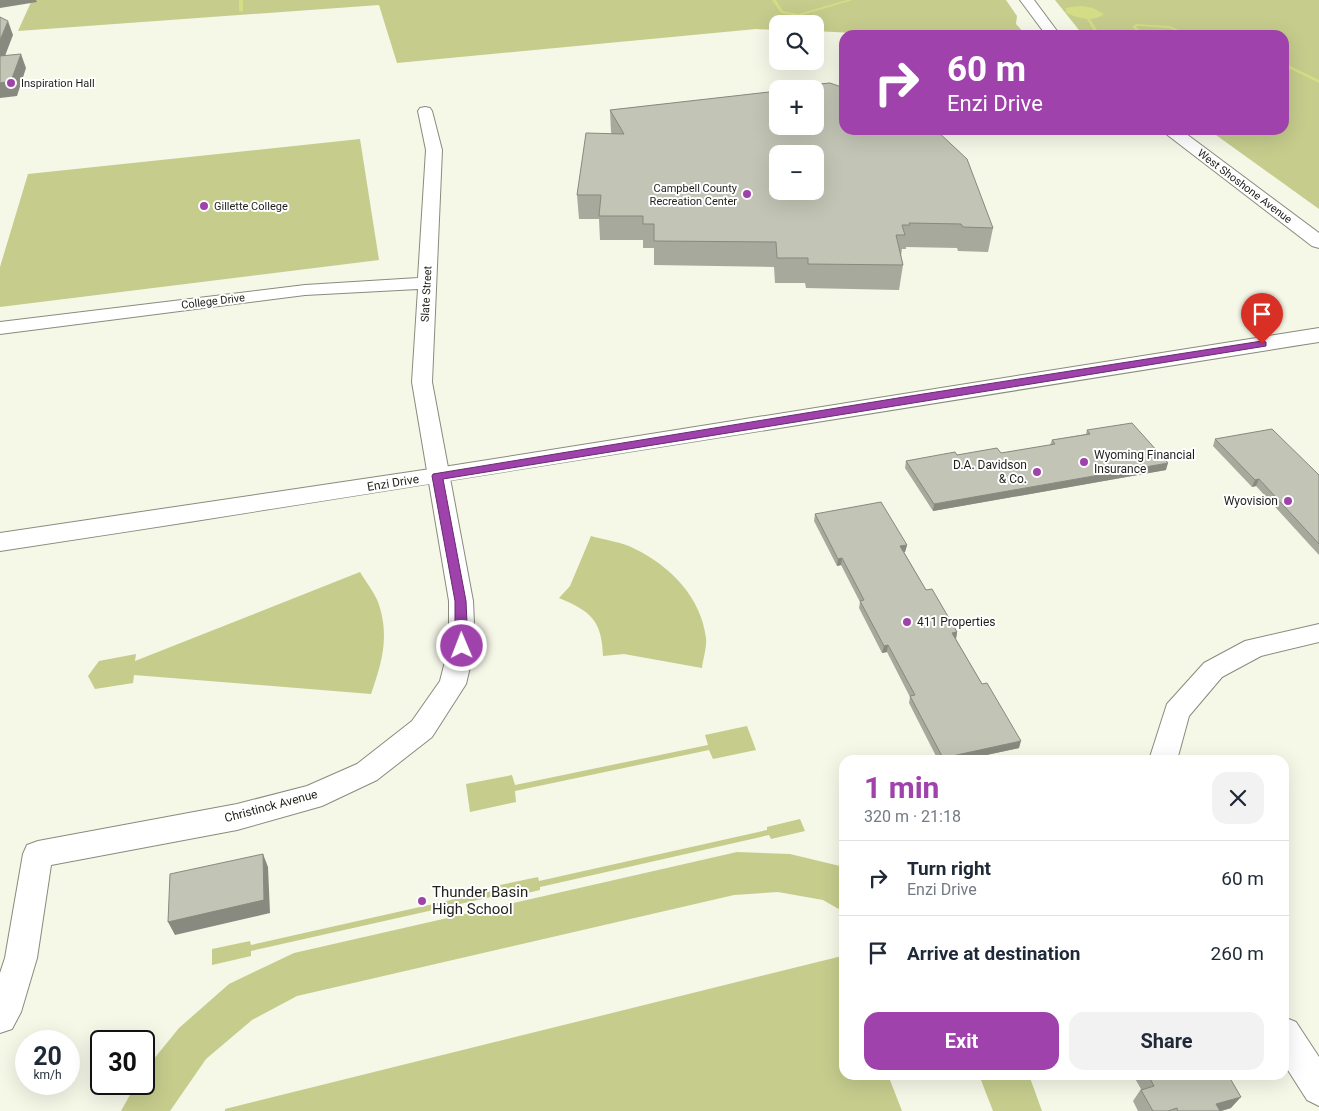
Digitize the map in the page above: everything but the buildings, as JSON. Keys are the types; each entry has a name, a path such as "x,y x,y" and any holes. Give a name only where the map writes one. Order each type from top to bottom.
{"main road":[{"path":"1027,0 1049,30"},
{"name":"West Shoshone Avenue","path":"1177,135 1319,242"},
{"name":"Enzi Drive","path":"0,542 437,476 1319,335"}],"street":[{"name":"Slate Street","path":"425,111 434,150 422,382 437,476"},
{"name":"College Drive","path":"0,328 305,290 426,283"},
{"name":"Christinck Avenue","path":"0,1017 4,1012 21,958 38,854 237,817 312,798 368,772 422,729 453,684 462,646 460,601 437,476"},
{"path":"1164,755 1177,712 1213,670 1254,648 1319,633"},
{"path":"1289,1042 1319,1088"}],"shaded area":[{"path":"32,0 1006,0 1017,16 1016,24 1021,30 824,31 824,15 769,15 769,30 756,29 397,63 379,5 18,31"},
{"path":"1055,0 1319,0 1319,209 1216,135 1289,135 1289,30 1079,30"},
{"path":"1082,6 1093,8 1104,14 1090,19 1079,18 1065,12 1069,7"},
{"path":"360,139 379,260 0,307 0,267 28,174"},
{"path":"591,536 619,543 648,556 672,574 682,585 691,596 703,623 706,642 702,668 624,654 603,656 600,634 593,619 579,608 559,598 570,586"},
{"path":"360,572 378,602 384,626 381,660 371,694 134,675 133,683 95,689 88,676 99,661 136,654 135,661"},
{"path":"747,726 756,750 713,759 709,750 515,791 516,802 470,812 466,784 512,775 515,785 708,745 705,735"},
{"path":"800,819 805,831 771,839 769,835 540,887 540,890 501,899 500,895 251,951 251,956 212,965 212,949 250,941 251,945 500,889 500,885 538,877 539,881 767,830 767,827"},
{"path":"737,852 790,854 839,866 839,909 823,900 778,892 734,895 297,996 252,1020 206,1059 170,1111 121,1111 130,1095 155,1095 155,1057 179,1028 229,984 294,953"},
{"path":"839,957 839,1080 890,1080 902,1111 225,1111 225,1109"},
{"path":"981,1080 1031,1080 1042,1111 993,1111"}],"waterway":[{"path":"241,0 241,11"},
{"path":"774,0 782,12 798,15 851,0"},
{"path":"1067,9 1088,18 1095,30"},
{"path":"1137,30 1134,27 1137,25 1170,27 1176,30"},
{"path":"1289,67 1319,82"}],"place":[{"name":"Inspiration Hall","path":"11,83"},
{"name":"Campbell County Recreation Center","path":"747,194"},
{"name":"Gillette College","path":"204,206"},
{"name":"Wyoming Financial Insurance","path":"1084,462"},
{"name":"D.A. Davidson & Co.","path":"1037,472"},
{"name":"Wyovision","path":"1288,501"},
{"name":"411 Properties","path":"907,622"},
{"name":"Thunder Basin High School","path":"422,901"}],"route":[{"path":"462,646 460,601 437,476 1262,344"}]}
